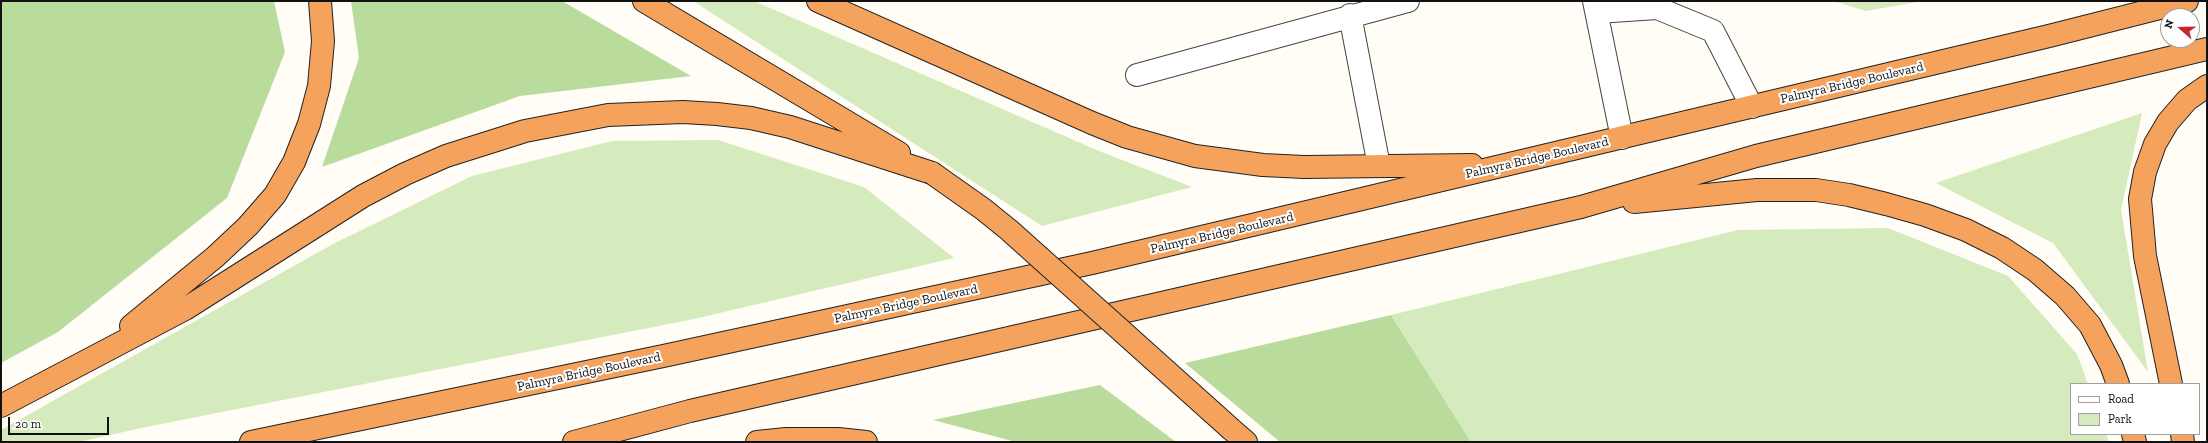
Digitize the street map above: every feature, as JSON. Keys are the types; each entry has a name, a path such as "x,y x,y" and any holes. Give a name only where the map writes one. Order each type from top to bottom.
{"highway":[{"path":"91,359 215,257 248,226 275,195 294,162 309,124 319,86 323,42 320,1"},
{"path":"644,1 932,173 978,205 1009,230 1238,435"},
{"path":"818,1 1018,92 1127,137 1195,156 1229,162 1304,167 1513,164"},
{"name":"Palmyra Bridge Boulevard","path":"251,442 668,355 1092,263 1752,107 2187,1"},
{"path":"574,442 690,411 1581,207 1756,156 2207,49"},
{"path":"2172,383 2145,256 2140,199 2145,172 2155,144 2168,122 2187,100 2207,86"},
{"path":"1,406 185,309 363,196 405,174 446,156 525,131 608,115 683,112 717,114 790,126 932,173"},
{"path":"1581,207 1757,190 1788,189 1849,195 1925,215 1966,230 2002,248 2035,270 2066,296 2090,325 2111,365 2118,383"},
{"path":"757,442 786,439 866,442"}],"lane":[{"path":"1137,75 1350,15 1408,1"},
{"path":"1622,138 1596,7 1657,8 1713,31 1752,107"},
{"path":"1350,15 1379,166"}],"green space":[{"path":"1,1 274,1 285,52 227,198 58,332 1,363"},
{"path":"351,1 562,1 691,76 520,96 322,167 359,58"},
{"path":"693,1 754,1 1099,151 1192,187 1042,226"},
{"path":"1833,1 1923,1 1866,11"},
{"path":"2142,113 2121,210 2148,372 2053,243 1936,183"},
{"path":"718,140 864,187 954,258 694,319 146,427 79,442 1,442 1,430 333,244 472,176 612,141"},
{"path":"1888,228 2008,276 2077,354 2088,383 2070,383 2070,435 2106,435 2109,442 1471,442 1391,315 1738,230"},
{"path":"1391,315 1471,442 1280,442 1185,363"},
{"path":"1100,385 1176,442 1016,442 933,420"}]}
